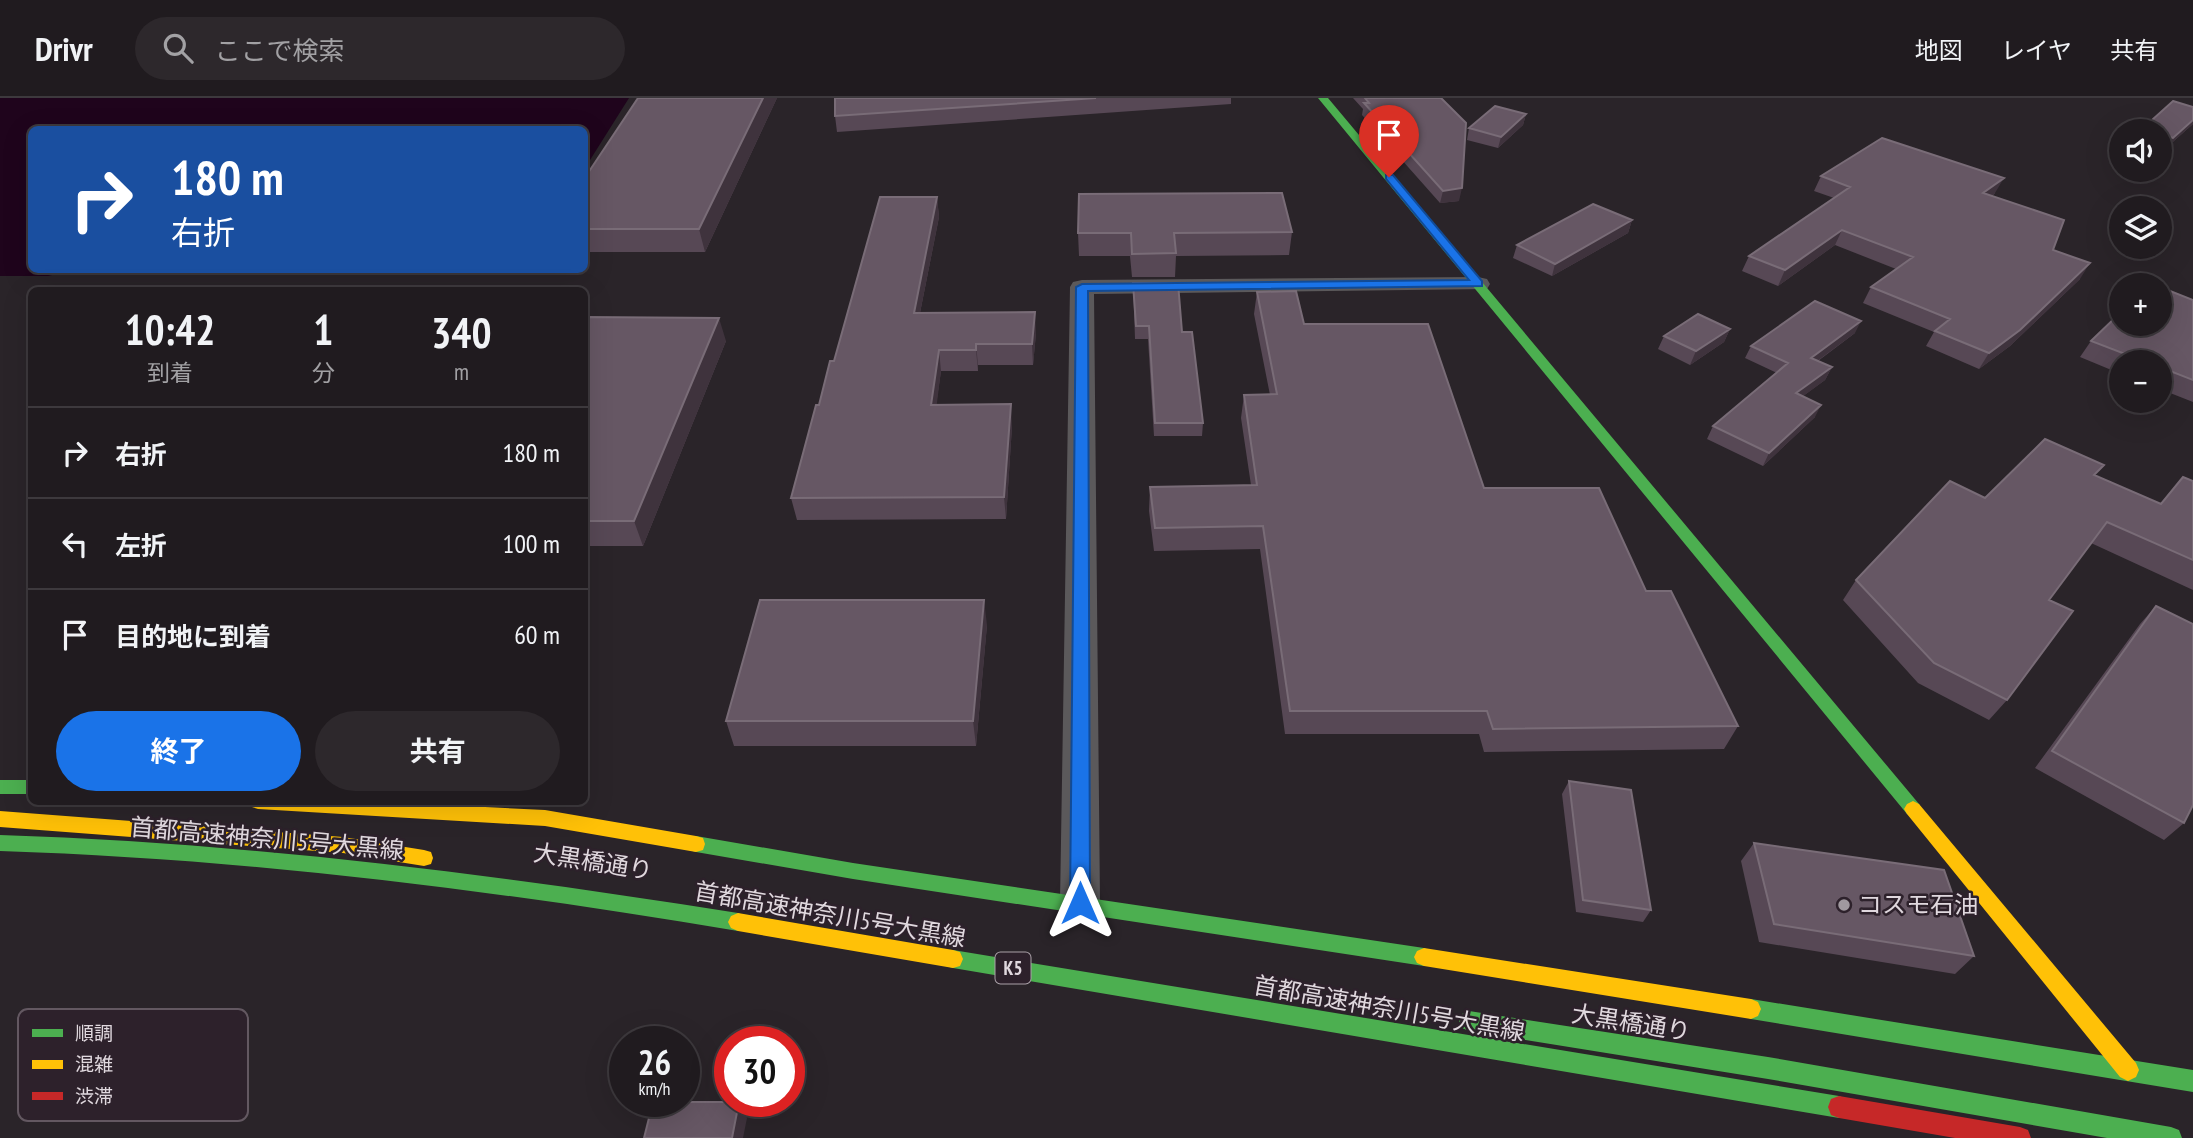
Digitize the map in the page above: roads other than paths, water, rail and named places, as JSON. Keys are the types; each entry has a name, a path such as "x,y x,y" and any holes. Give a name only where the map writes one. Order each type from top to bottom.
{"main road":[{"path":"1324,98 1537,351 2128,1070"},
{"path":"0,787 28,787"},
{"name":"大黒橋通り","path":"312,805 545,818 853,871 1565,978 2193,1081"},
{"name":"大黒橋通り","path":"0,820 344,845 967,945"},
{"name":"首都高速神奈川5号大黒線","path":"0,843 60,844 311,860 629,904 2020,1138"},
{"name":"大黒橋通り","path":"1458,1020 1768,1068 2171,1138"}],"street":[{"path":"1080,903 1082,287 1478,284"}],"place":[{"name":"コスモ石油","path":"1844,905"}]}
